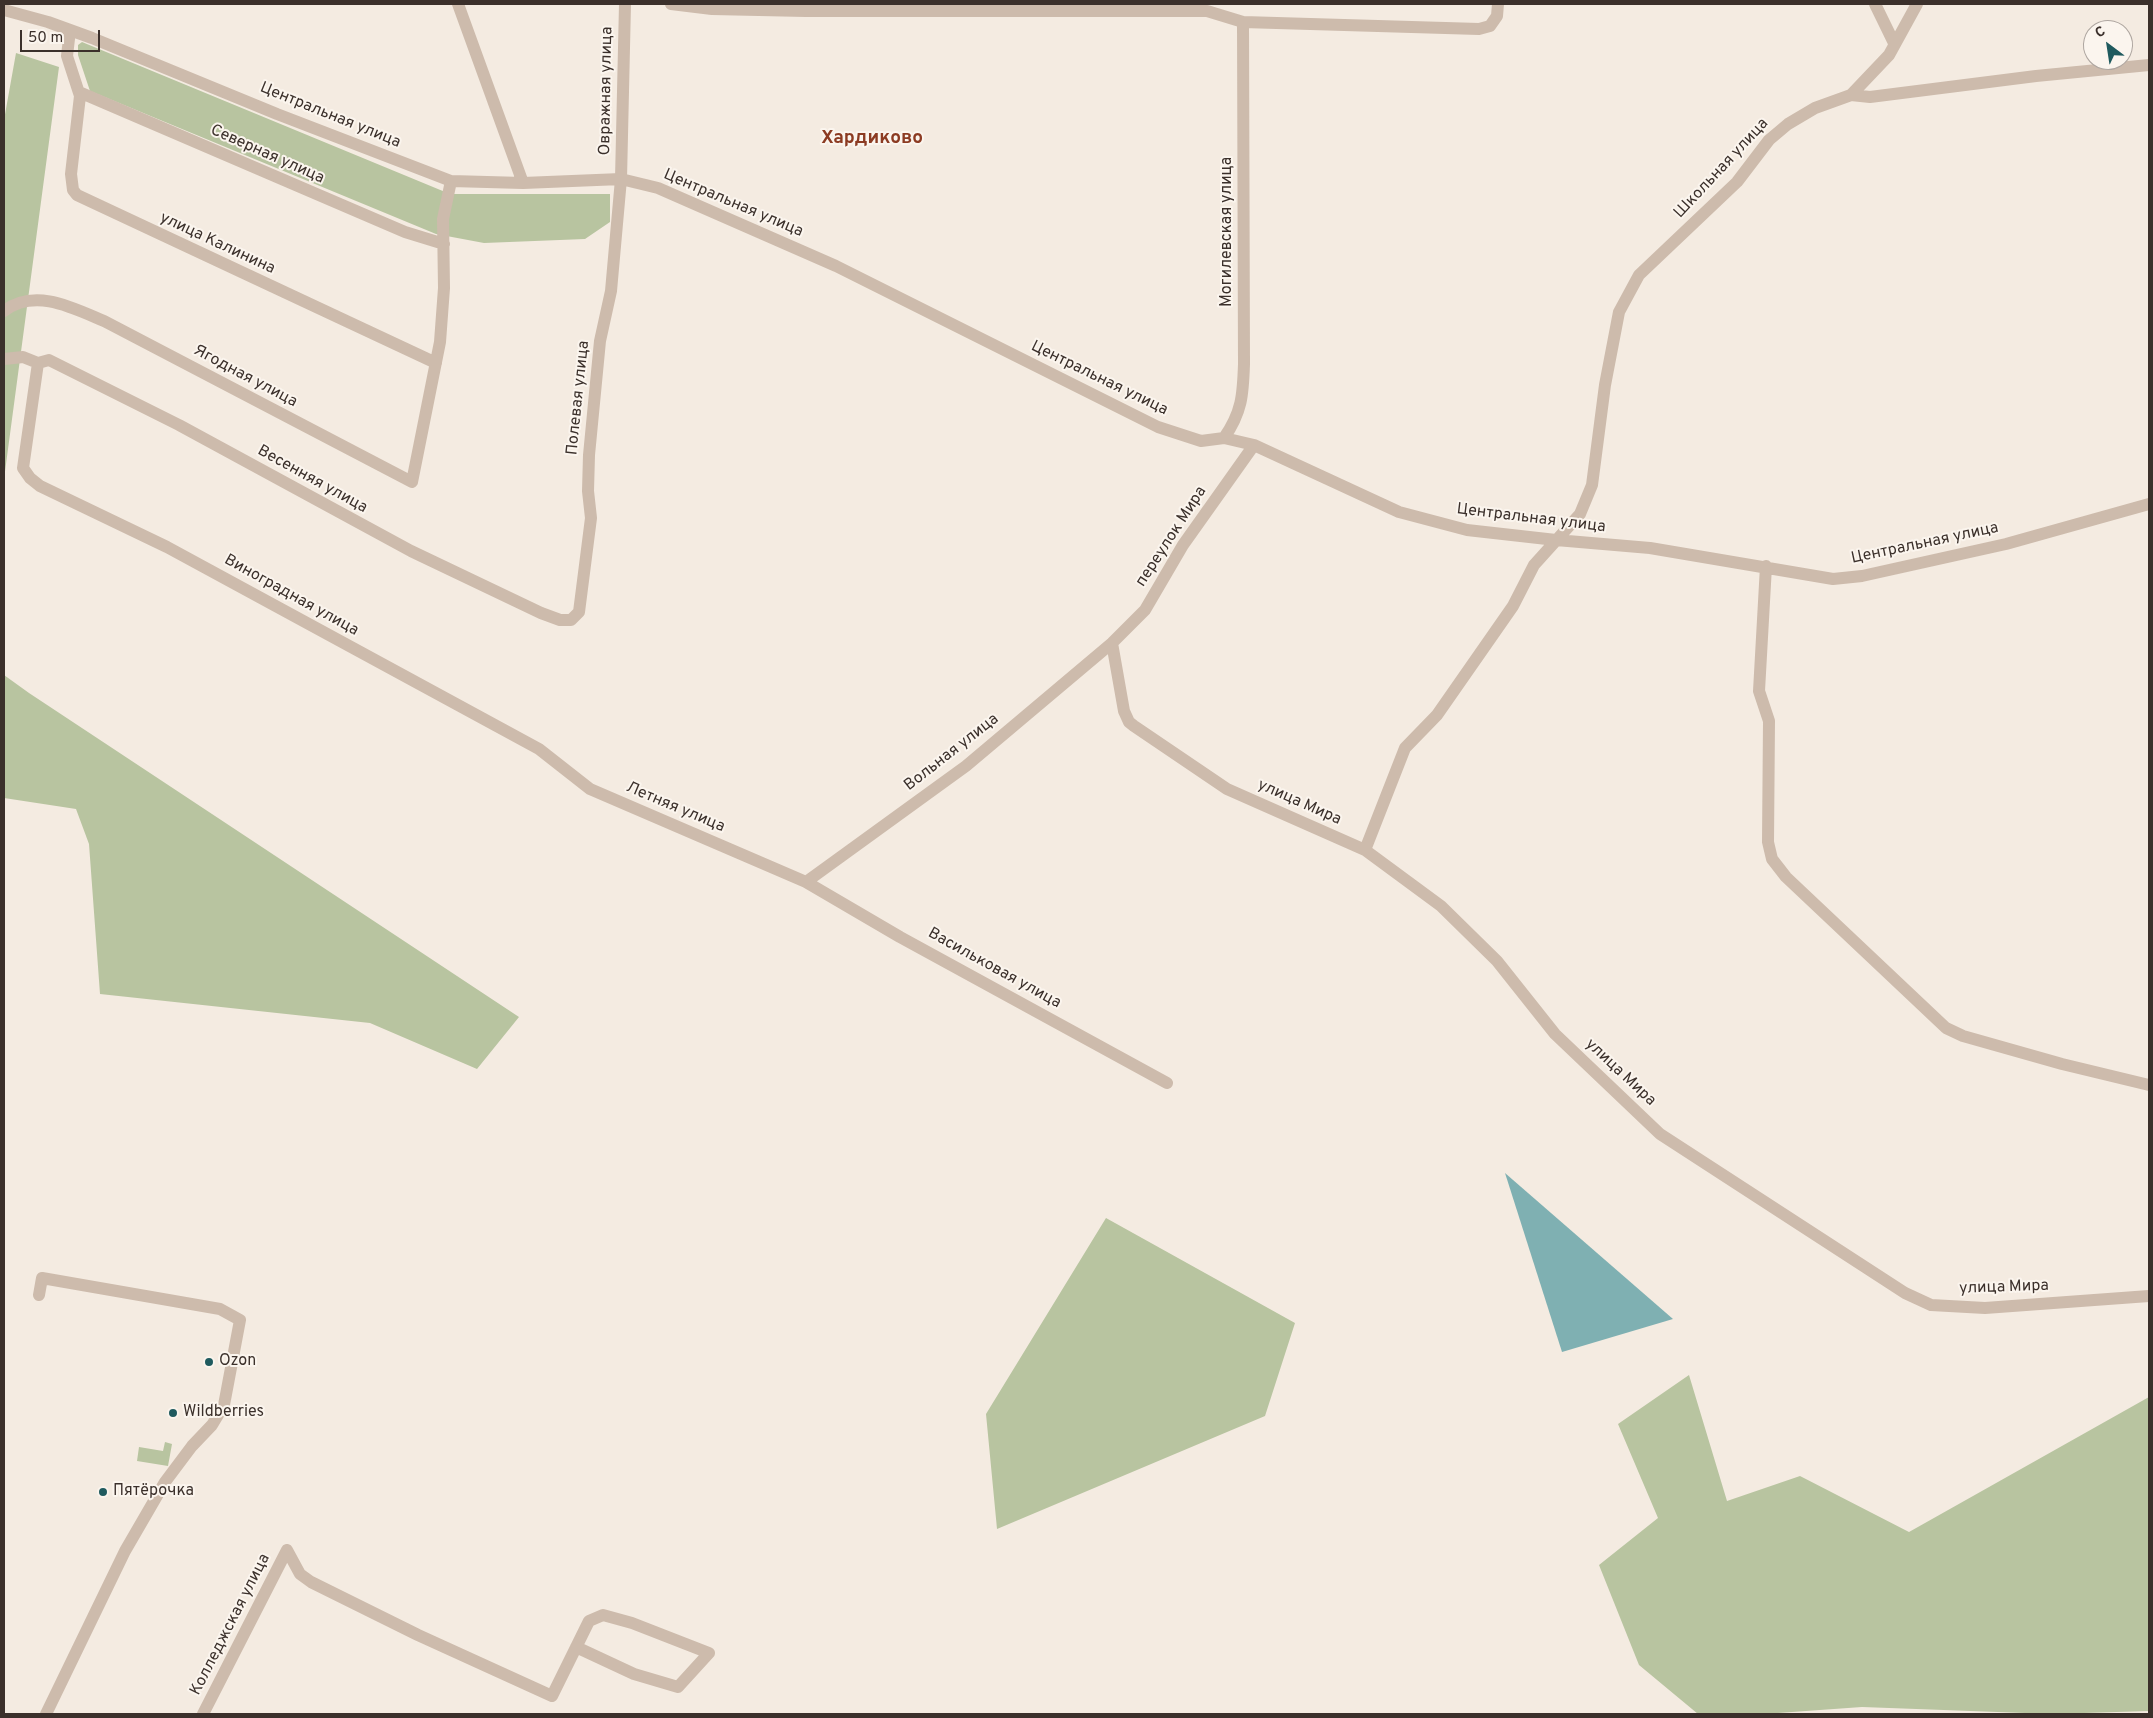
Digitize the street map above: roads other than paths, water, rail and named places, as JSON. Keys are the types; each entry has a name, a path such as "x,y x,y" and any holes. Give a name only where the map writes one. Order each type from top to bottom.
{"street":[{"path":"458,4 523,183"},
{"name":"Овражная улица","path":"621,179 625,4"},
{"path":"671,4 712,9 806,7 1151,7 1207,11 1243,22 1479,29 1490,26 1497,16 1498,4"},
{"path":"1875,4 1894,43"},
{"path":"1851,95 1889,54 1917,4"},
{"name":"Центральная улица","path":"4,10 70,30 286,118 451,181 523,183 621,179 658,188 836,266 1158,427 1201,441 1224,438 1254,445 1399,512 1467,530 1650,548 1834,578 1862,576 2006,544 2149,504"},
{"name":"Могилевская улица","path":"1224,438 1235,422 1242,403 1244,364 1243,22"},
{"path":"70,30 67,56 80,94"},
{"name":"Школьная улица","path":"1365,850 1405,748 1437,715 1513,606 1534,565 1580,514 1592,484 1605,384 1619,312 1639,275 1737,182 1770,140 1788,124 1815,108 1851,95 1870,97 2036,76 2149,65"},
{"name":"Северная улица","path":"80,94 405,232 444,244"},
{"name":"улица Калинина","path":"80,94 71,174 73,190 77,195 436,363"},
{"name":"Полевая улица","path":"574,618 579,612 591,518 588,491 589,455 600,341 612,291 621,179"},
{"path":"436,363 443,318 444,244 442,219 451,181"},
{"name":"Ягодная улица","path":"4,311 17,303 51,301 62,303 106,322 412,482 436,363"},
{"name":"Весенняя улица","path":"4,359 23,357 38,363 49,360 121,395 403,547 463,577 553,618 566,621 574,618"},
{"name":"Виноградная улица","path":"38,363 24,462 26,474 40,486 167,547 539,749"},
{"name":"переулок Мира","path":"1112,643 1145,610 1182,545 1254,445"},
{"path":"1766,566 1759,691 1769,721 1768,842 1772,859 1786,877 1946,1028 1963,1036 2062,1064 2149,1085"},
{"name":"улица Мира","path":"1112,643 1124,711 1129,722 1226,789 1365,850 1441,906 1497,961 1555,1034 1660,1134 1905,1293 1931,1305 1985,1308 2149,1296"},
{"name":"Вольная улица","path":"806,882 966,766 1112,643"},
{"name":"Летняя улица","path":"539,749 590,789 806,882"},
{"name":"Васильковая улица","path":"806,882 900,937 1167,1083"},
{"path":"38,1295 42,1278 220,1309 240,1320 224,1405 220,1416 192,1446 165,1482 126,1551 46,1714"},
{"name":"Колледжская улица","path":"203,1714 287,1550 300,1574 311,1582 418,1635 552,1696 576,1647"},
{"path":"603,1615 632,1623 709,1653 678,1687 634,1674 576,1647 589,1621 603,1615"}],"water":[{"path":"1505,1173 1673,1319 1562,1352"}],"place":[{"name":"Ozon","path":"209,1362"},
{"name":"Wildberries","path":"173,1413"},
{"name":"Пятёрочка","path":"103,1492"}],"district":[{"name":"Хардиково","path":"872,139"}]}
